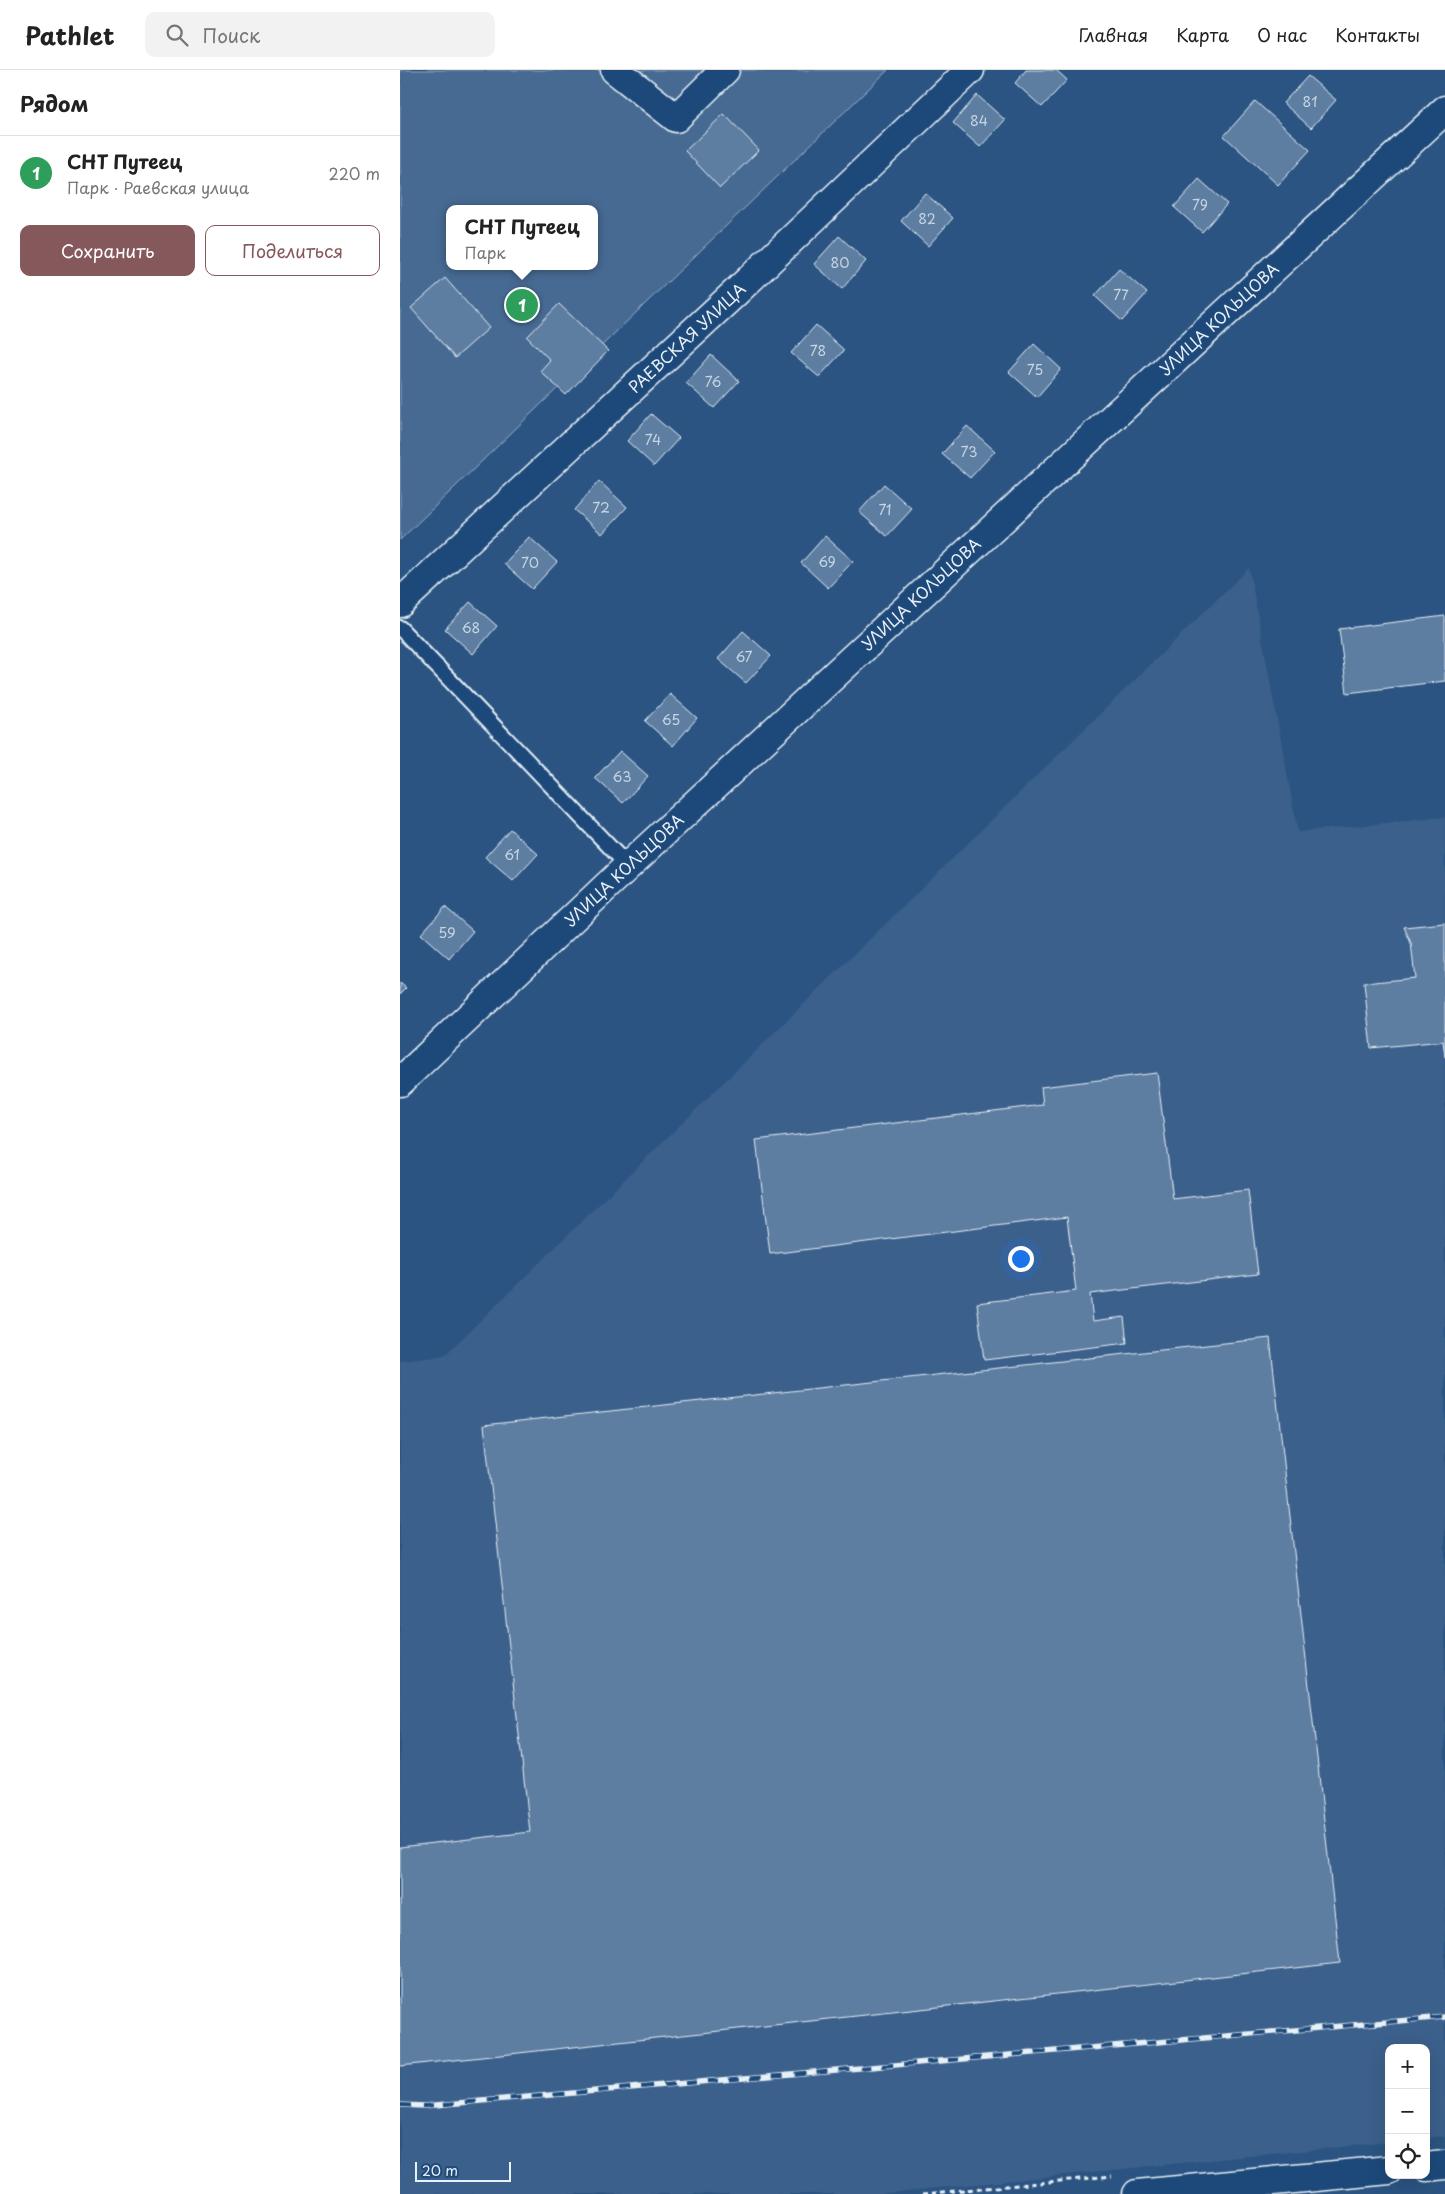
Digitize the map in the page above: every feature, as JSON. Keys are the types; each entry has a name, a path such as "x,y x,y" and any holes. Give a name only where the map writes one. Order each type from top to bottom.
{"street":[{"path":"615,70 676,118 725,70"},
{"name":"РАЕВСКАЯ УЛИЦА","path":"400,603 734,294 970,70"},
{"name":"УЛИЦА КОЛЬЦОВА","path":"400,1082 628,866 1445,110"},
{"path":"1430,2167 1445,2165"},
{"path":"1137,2194 1385,2170"}],"lane":[{"path":"400,628 628,866"}],"shaded area":[{"path":"400,70 888,70 400,540"},
{"path":"1249,568 1298,832 1445,817 1445,2136 1430,2138 1430,2044 1385,2044 1385,2142 878,2194 400,2194 400,1361 444,1356"}],"building":[{"path":"1026,70 1056,70 1067,80 1042,107 1015,83"},
{"path":"1308,76 1336,100 1311,128 1283,103"},
{"path":"977,95 1005,120 980,147 953,123"},
{"path":"1255,101 1310,150 1278,185 1224,136"},
{"path":"724,114 759,150 720,188 685,151"},
{"path":"1199,179 1227,204 1202,232 1174,207"},
{"path":"925,193 953,218 928,246 901,221"},
{"path":"839,236 866,261 842,289 814,264"},
{"path":"1119,269 1147,293 1122,321 1095,296"},
{"path":"445,278 489,328 455,358 411,308"},
{"path":"559,304 608,351 566,395 540,371 550,360 527,337"},
{"path":"816,325 844,350 819,377 791,353"},
{"path":"1034,344 1061,369 1037,397 1009,372"},
{"path":"711,355 739,381 714,408 686,383"},
{"path":"651,414 679,438 654,466 627,441"},
{"path":"967,426 995,451 970,478 942,454"},
{"path":"599,481 627,507 602,534 574,510"},
{"path":"884,484 912,509 887,536 859,512"},
{"path":"825,536 853,561 828,588 801,563"},
{"path":"529,537 557,562 532,589 504,564"},
{"path":"470,602 497,626 473,654 445,629"},
{"path":"1445,616 1445,681 1347,693 1339,629"},
{"path":"743,631 771,656 746,683 718,659"},
{"path":"670,694 697,718 673,746 645,721"},
{"path":"620,751 648,776 623,803 595,778"},
{"path":"510,829 538,854 513,881 485,857"},
{"path":"445,907 473,931 449,959 421,934"},
{"path":"1445,923 1445,1057 1443,1041 1371,1048 1364,983 1415,978 1411,943 1404,927"},
{"path":"400,983 406,988 400,994"},
{"path":"1157,1073 1173,1199 1248,1190 1258,1274 1090,1294 1093,1321 1124,1317 1127,1343 984,1360 977,1303 1076,1291 1067,1217 770,1254 756,1140 1043,1105 1041,1087"},
{"path":"1270,1338 1340,1963 400,2066 400,1847 530,1832 484,1425"}],"railway":[{"path":"400,2105 424,2106 1445,2017"}],"place":[{"name":"СНТ Путеец","path":"522,305"}]}
